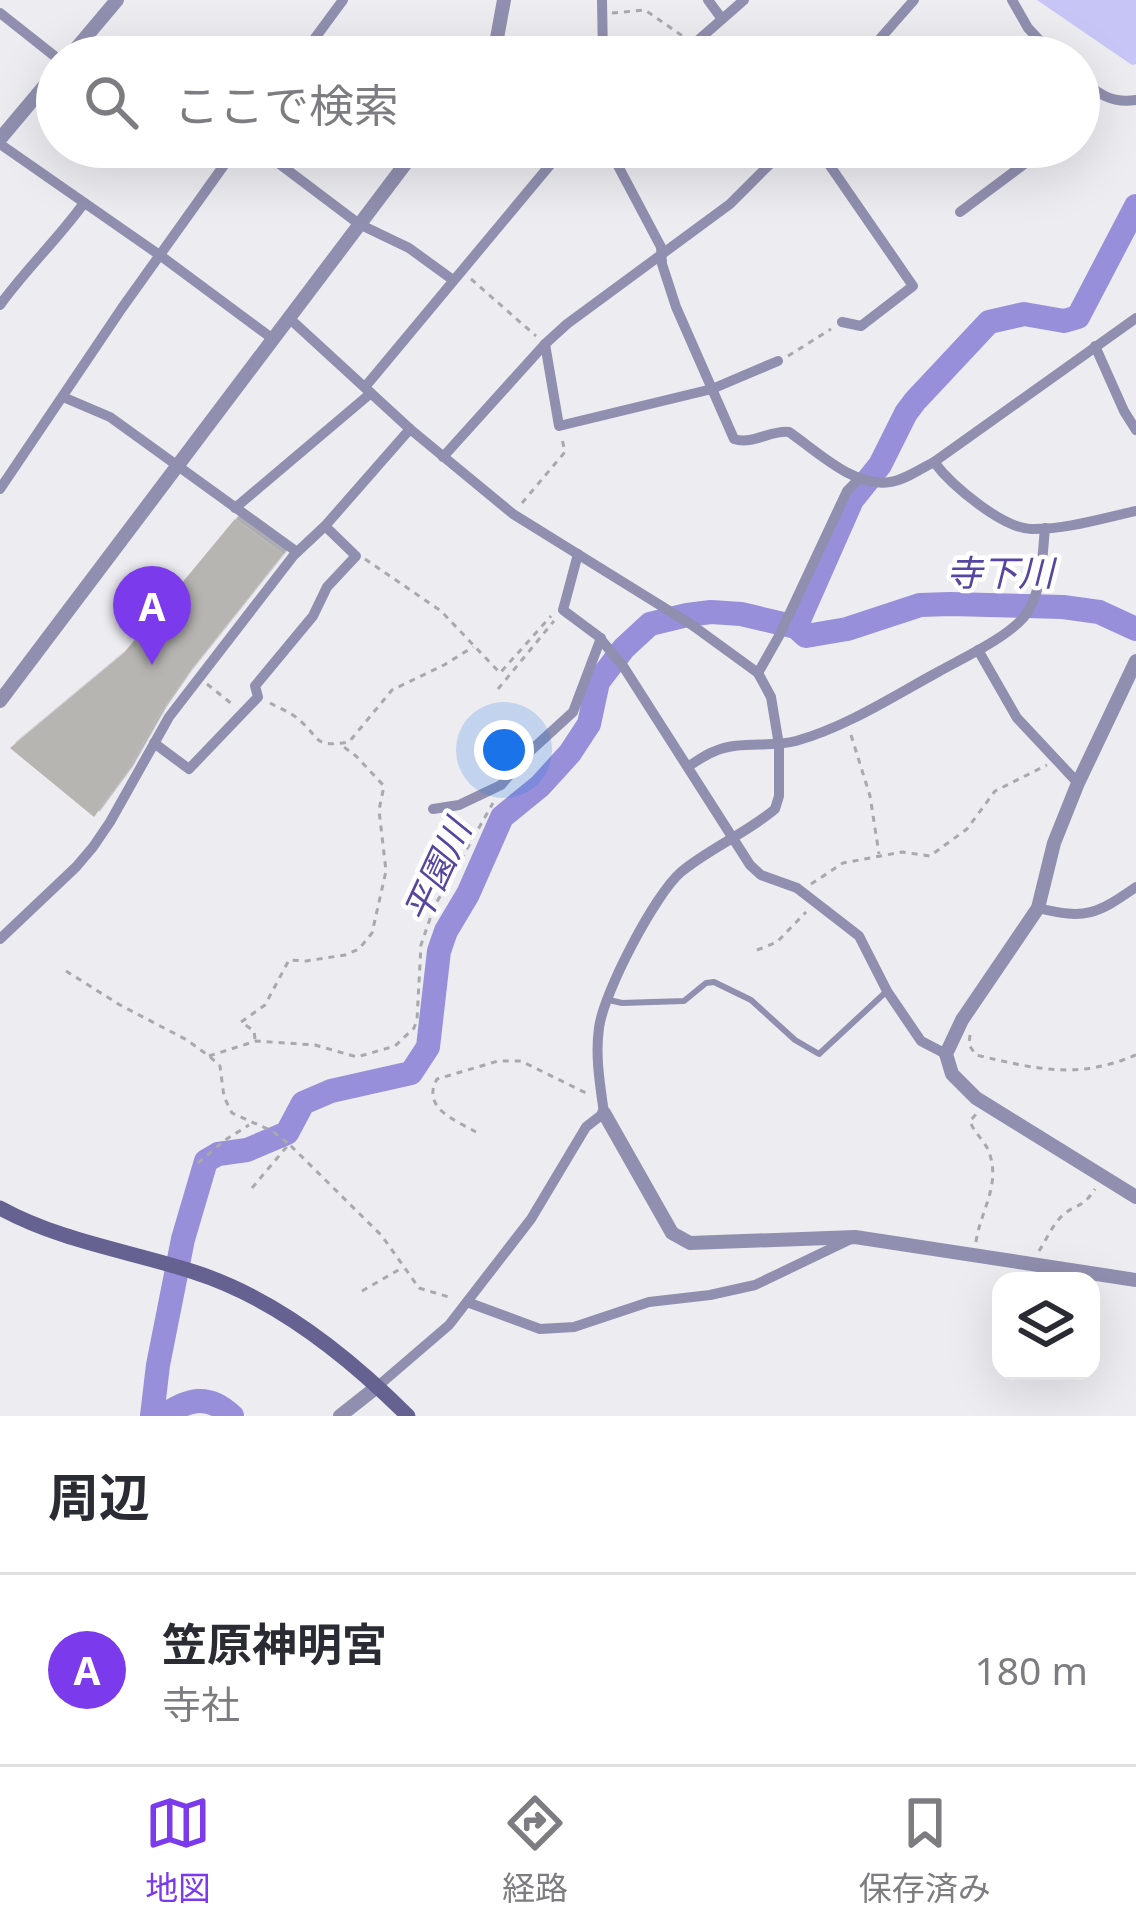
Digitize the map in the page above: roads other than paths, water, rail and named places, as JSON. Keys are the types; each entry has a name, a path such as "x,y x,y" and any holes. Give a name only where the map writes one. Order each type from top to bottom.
{"main road":[{"path":"0,1208 51,1232 196,1272 242,1290 272,1306 378,1386 408,1416"}],"street":[{"path":"86,36 117,0"},
{"path":"317,36 343,0"},
{"path":"497,36 504,0"},
{"path":"602,0 603,36"},
{"path":"708,0 722,20"},
{"path":"705,36 743,0"},
{"path":"882,36 914,0"},
{"path":"1012,0 1035,36"},
{"path":"0,13 36,41"},
{"path":"1100,94 1115,101 1136,100"},
{"path":"36,97 0,141 36,168"},
{"path":"36,168 273,339"},
{"path":"0,489 222,168"},
{"path":"284,168 359,224 457,275"},
{"path":"0,701 402,168"},
{"path":"235,508 368,390 547,168"},
{"path":"619,168 661,247 676,307 734,439 744,442 789,432 859,479 897,482 934,462 1136,318"},
{"path":"443,457 567,324 730,204 764,168"},
{"path":"832,168 913,286 861,326 842,322"},
{"path":"960,212 1019,168"},
{"path":"0,304 83,203"},
{"path":"289,318 410,429 513,514 692,625 758,673 771,697 779,745 778,802 770,814 679,874 659,896 607,999 598,1030 603,1105 672,1233 690,1243 855,1237 1136,1280"},
{"path":"545,344 559,426 712,389 778,362"},
{"path":"1095,346 1136,430"},
{"path":"63,397 110,417 297,552"},
{"path":"0,939 93,847 169,717 297,552 410,429"},
{"path":"934,462 974,500 1030,530 1136,511"},
{"path":"758,673 847,490 859,479"},
{"path":"154,743 189,769 258,697 255,686 313,616 327,587 356,556 325,526"},
{"path":"689,766 716,750 779,745 847,722 978,650 1024,616 1034,598 1045,528"},
{"path":"578,554 562,610 605,643 623,666 750,865 761,875 797,888 859,936 887,992 921,1041 946,1054"},
{"path":"433,809 459,805 501,785 573,712 605,643"},
{"path":"978,650 1017,718 1078,783"},
{"path":"1136,662 1054,843 1039,908 962,1020 946,1054 952,1074 976,1098 1136,1198"},
{"path":"1039,908 1088,914 1136,887"},
{"path":"340,1416 449,1325 531,1219 603,1105"},
{"path":"467,1302 540,1329 574,1327 650,1302 755,1286 855,1237"}],"lane":[{"path":"607,999 622,1004 684,1001 714,982 751,1000 795,1040 819,1054 887,992"}],"waterway":[{"name":"平園川","path":"796,627 852,500 880,465 915,401 989,322 1024,314 1064,321 1078,317 1136,206"},
{"name":"平園川","path":"152,1416 183,1239 206,1161 287,1133 303,1103 331,1091 411,1073 428,1047 439,951 446,931 502,817 570,753 589,724 598,682 650,624 711,612 741,614 796,627 806,636 847,629 920,605 950,604 1063,607 1099,612 1136,629"},
{"path":"163,1416 198,1401 215,1404 232,1416"}],"place":[{"name":"笠原神明宮","path":"152,665"}],"water label":[{"name":"寺下川","path":"1000,573"}]}
